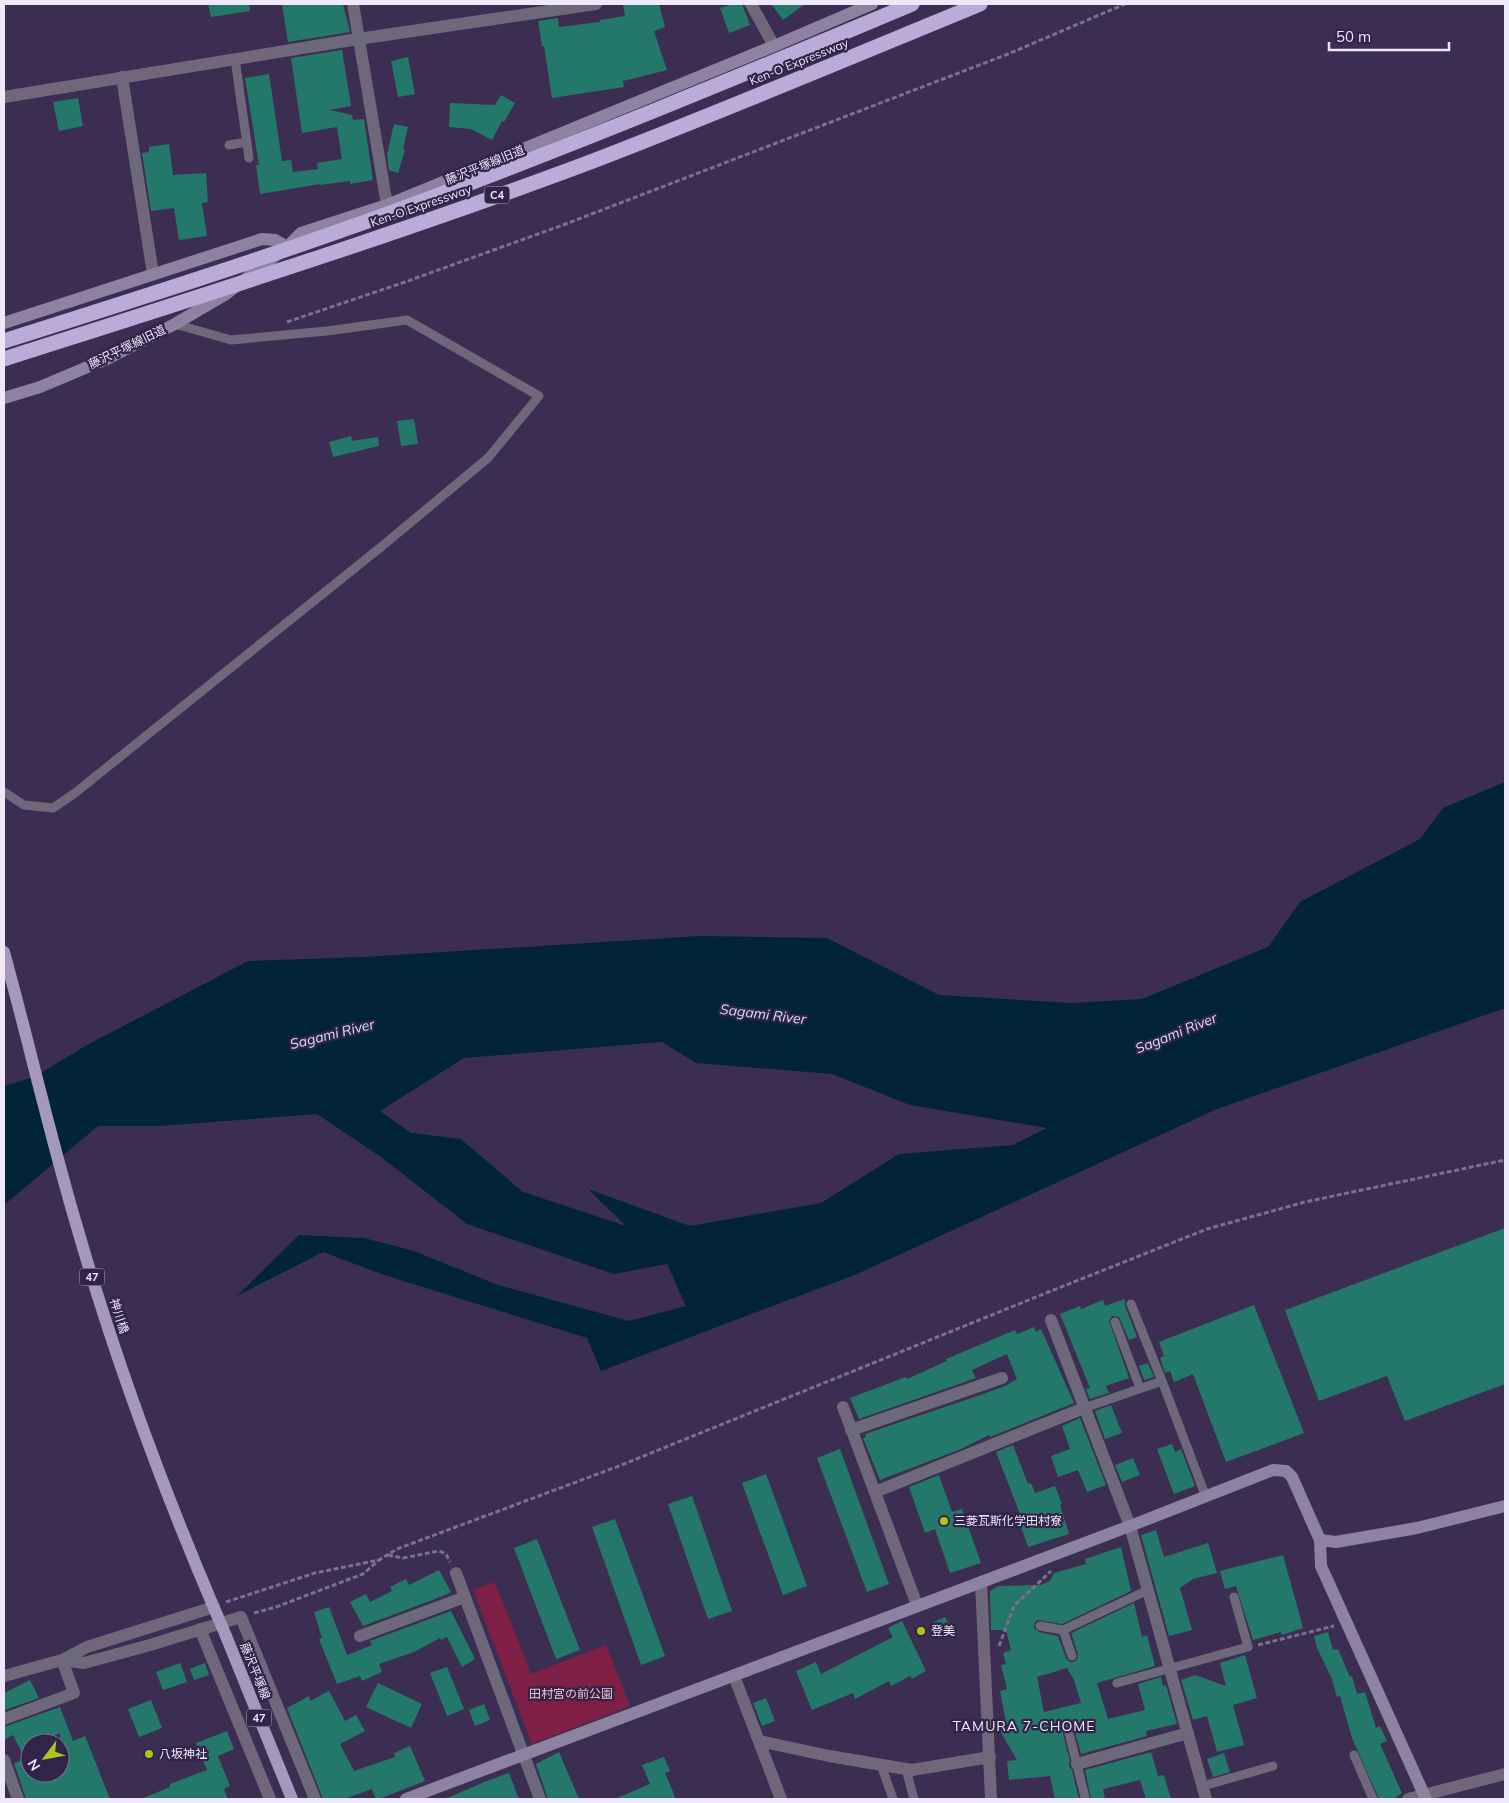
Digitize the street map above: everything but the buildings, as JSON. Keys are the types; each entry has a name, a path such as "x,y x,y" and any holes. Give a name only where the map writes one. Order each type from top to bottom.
{"highway":[{"name":"Ken-O Expressway","path":"4,341 147,296 399,209 585,139 912,4"},
{"name":"Ken-O Expressway","path":"4,359 406,228 592,161 797,80 980,4"}],"main road":[{"name":"神川橋","path":"4,952 76,1225 92,1277 150,1449 215,1611"},
{"name":"藤沢平塚線","path":"215,1611 292,1799"}],"street":[{"path":"353,4 387,205"},
{"path":"4,97 358,39 575,5 596,4"},
{"path":"751,4 774,46"},
{"name":"藤沢平塚線旧道","path":"4,398 40,387 109,358 175,324 226,294 287,247 301,233 387,205 872,4"},
{"path":"122,77 153,274"},
{"path":"4,323 262,239 275,240 287,247"},
{"path":"1051,1320 1130,1526 1206,1799"},
{"path":"851,1430 1002,1378"},
{"path":"843,1407 917,1605"},
{"path":"875,1492 1084,1408"},
{"path":"406,1799 1130,1526 1273,1470 1286,1471 1292,1477 1320,1540 1321,1566 1425,1797"},
{"path":"1320,1540 1336,1542 1417,1528 1505,1506"},
{"path":"456,1573 540,1799"},
{"path":"981,1582 991,1799"},
{"path":"360,1636 466,1598"},
{"path":"4,1676 62,1660 87,1647 215,1611"},
{"path":"62,1660 84,1663 241,1617 315,1799"},
{"path":"200,1629 270,1799"},
{"path":"4,1719 74,1694 62,1660"},
{"path":"734,1676 781,1799"},
{"path":"1077,1764 1188,1733"},
{"path":"759,1741 829,1756 912,1770 990,1757"},
{"path":"4,1760 18,1799"},
{"path":"1408,1799 1425,1797 1505,1774"}],"lane":[{"path":"235,59 249,158"},
{"path":"229,145 247,142"},
{"path":"4,792 24,805 53,808 76,793 374,554 488,458 539,396 407,320 327,331 231,340 175,324"},
{"path":"1131,1304 1206,1497"},
{"path":"1115,1322 1140,1388"},
{"path":"1084,1408 1162,1380"},
{"path":"1040,1626 1064,1630 1148,1590"},
{"path":"1117,1683 1248,1647 1234,1597"},
{"path":"1064,1630 1072,1656"},
{"path":"1069,1733 1085,1796"},
{"path":"1354,1756 1373,1799"},
{"path":"881,1765 893,1799"},
{"path":"1203,1786 1273,1766"},
{"path":"906,1769 914,1799"}],"path":[{"path":"286,322 405,282 582,218 1008,54 1125,4"},
{"path":"241,1617 276,1607 363,1574 379,1560 397,1549 619,1466 1207,1229 1305,1202 1505,1160"},
{"path":"388,1555 403,1558 443,1552 456,1573"},
{"path":"215,1611 315,1573 379,1560"},
{"path":"997,1654 1002,1635 1014,1606 1051,1571 1058,1567"},
{"path":"1248,1647 1348,1623"}],"green space":[{"name":"田村宮の前公園","path":"495,1582 531,1674 606,1645 630,1706 532,1744 473,1590"}],"water":[{"name":"Sagami River","path":"1505,782 1505,1008 1217,1109 857,1274 601,1371 587,1338 384,1275 323,1252 237,1296 299,1235 364,1238 414,1251 498,1285 629,1321 686,1306 667,1264 614,1274 467,1224 381,1157 317,1114 159,1126 98,1126 4,1205 4,1086 34,1077 87,1045 248,961 363,957 699,936 827,938 939,995 1071,1003 1142,999 1268,947 1300,902 1420,839 1443,808","holes":["662,1042 696,1063 832,1074 910,1105 1047,1128 1013,1145 899,1154 821,1203 690,1226 588,1189 626,1226 523,1192 461,1139 411,1133 380,1111 464,1058"]}],"place":[{"name":"三菱瓦斯化学田村寮","path":"944,1521"},
{"name":"登美","path":"921,1631"},
{"name":"八坂神社","path":"149,1754"}],"district":[{"name":"TAMURA 7-CHOME","path":"1024,1726"}]}
